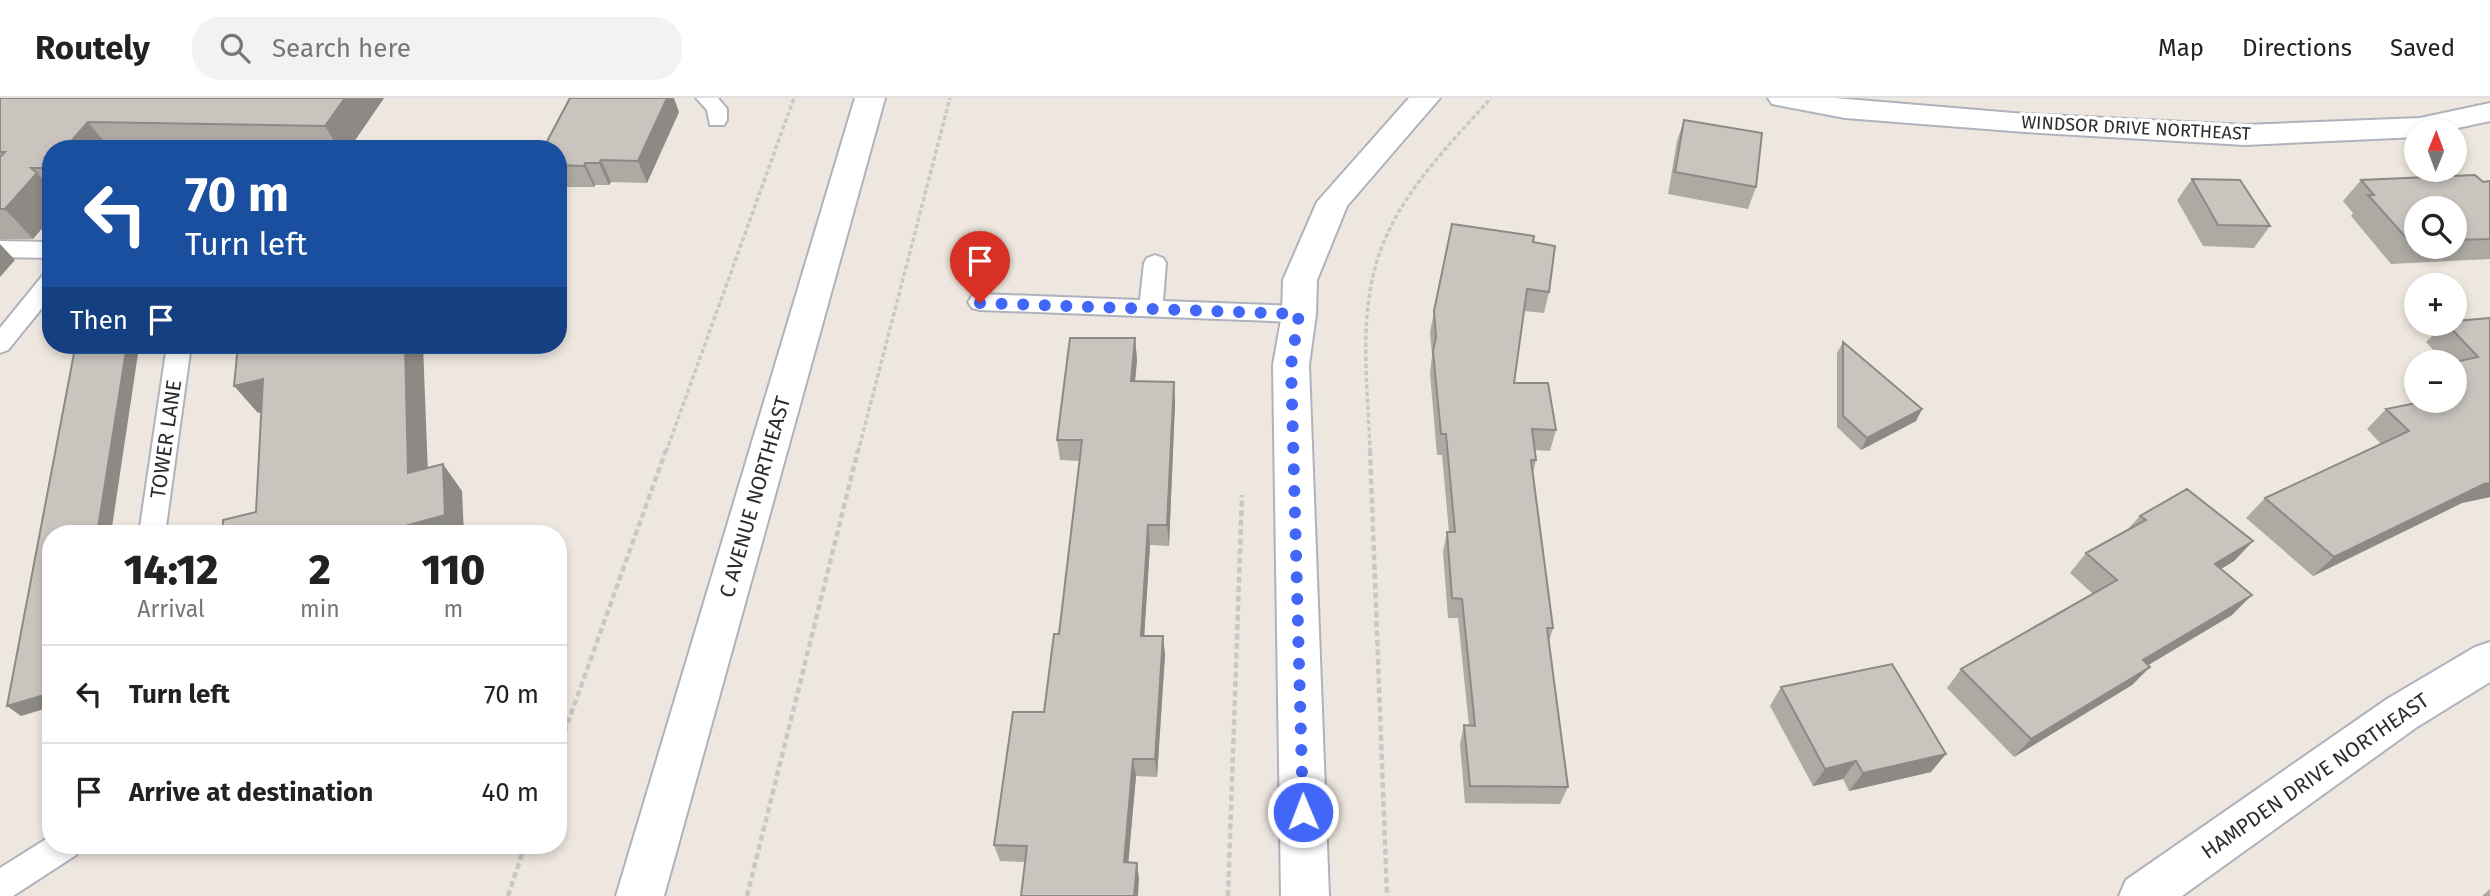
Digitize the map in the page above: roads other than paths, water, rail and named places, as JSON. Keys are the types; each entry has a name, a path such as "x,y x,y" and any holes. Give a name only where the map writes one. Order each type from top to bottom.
{"street":[{"name":"C AVENUE NORTHEAST","path":"639,896 870,98"},
{"path":"1305,896 1291,365 1299,314 1300,280 1333,202 1425,98"},
{"name":"WINDSOR DRIVE NORTHEAST","path":"1783,98 1845,110 2245,135 2420,128 2490,112"},
{"name":"HAMPDEN DRIVE NORTHEAST","path":"2143,896 2402,713 2490,660"}],"lane":[{"path":"706,98 716,109 717,120"},
{"path":"0,249 42,250"},
{"path":"1151,309 1155,263"},
{"path":"0,344 42,292"},
{"path":"980,303 1299,314"},
{"name":"TOWER LANE","path":"153,525 178,354"},
{"path":"0,886 51,854"}]}
